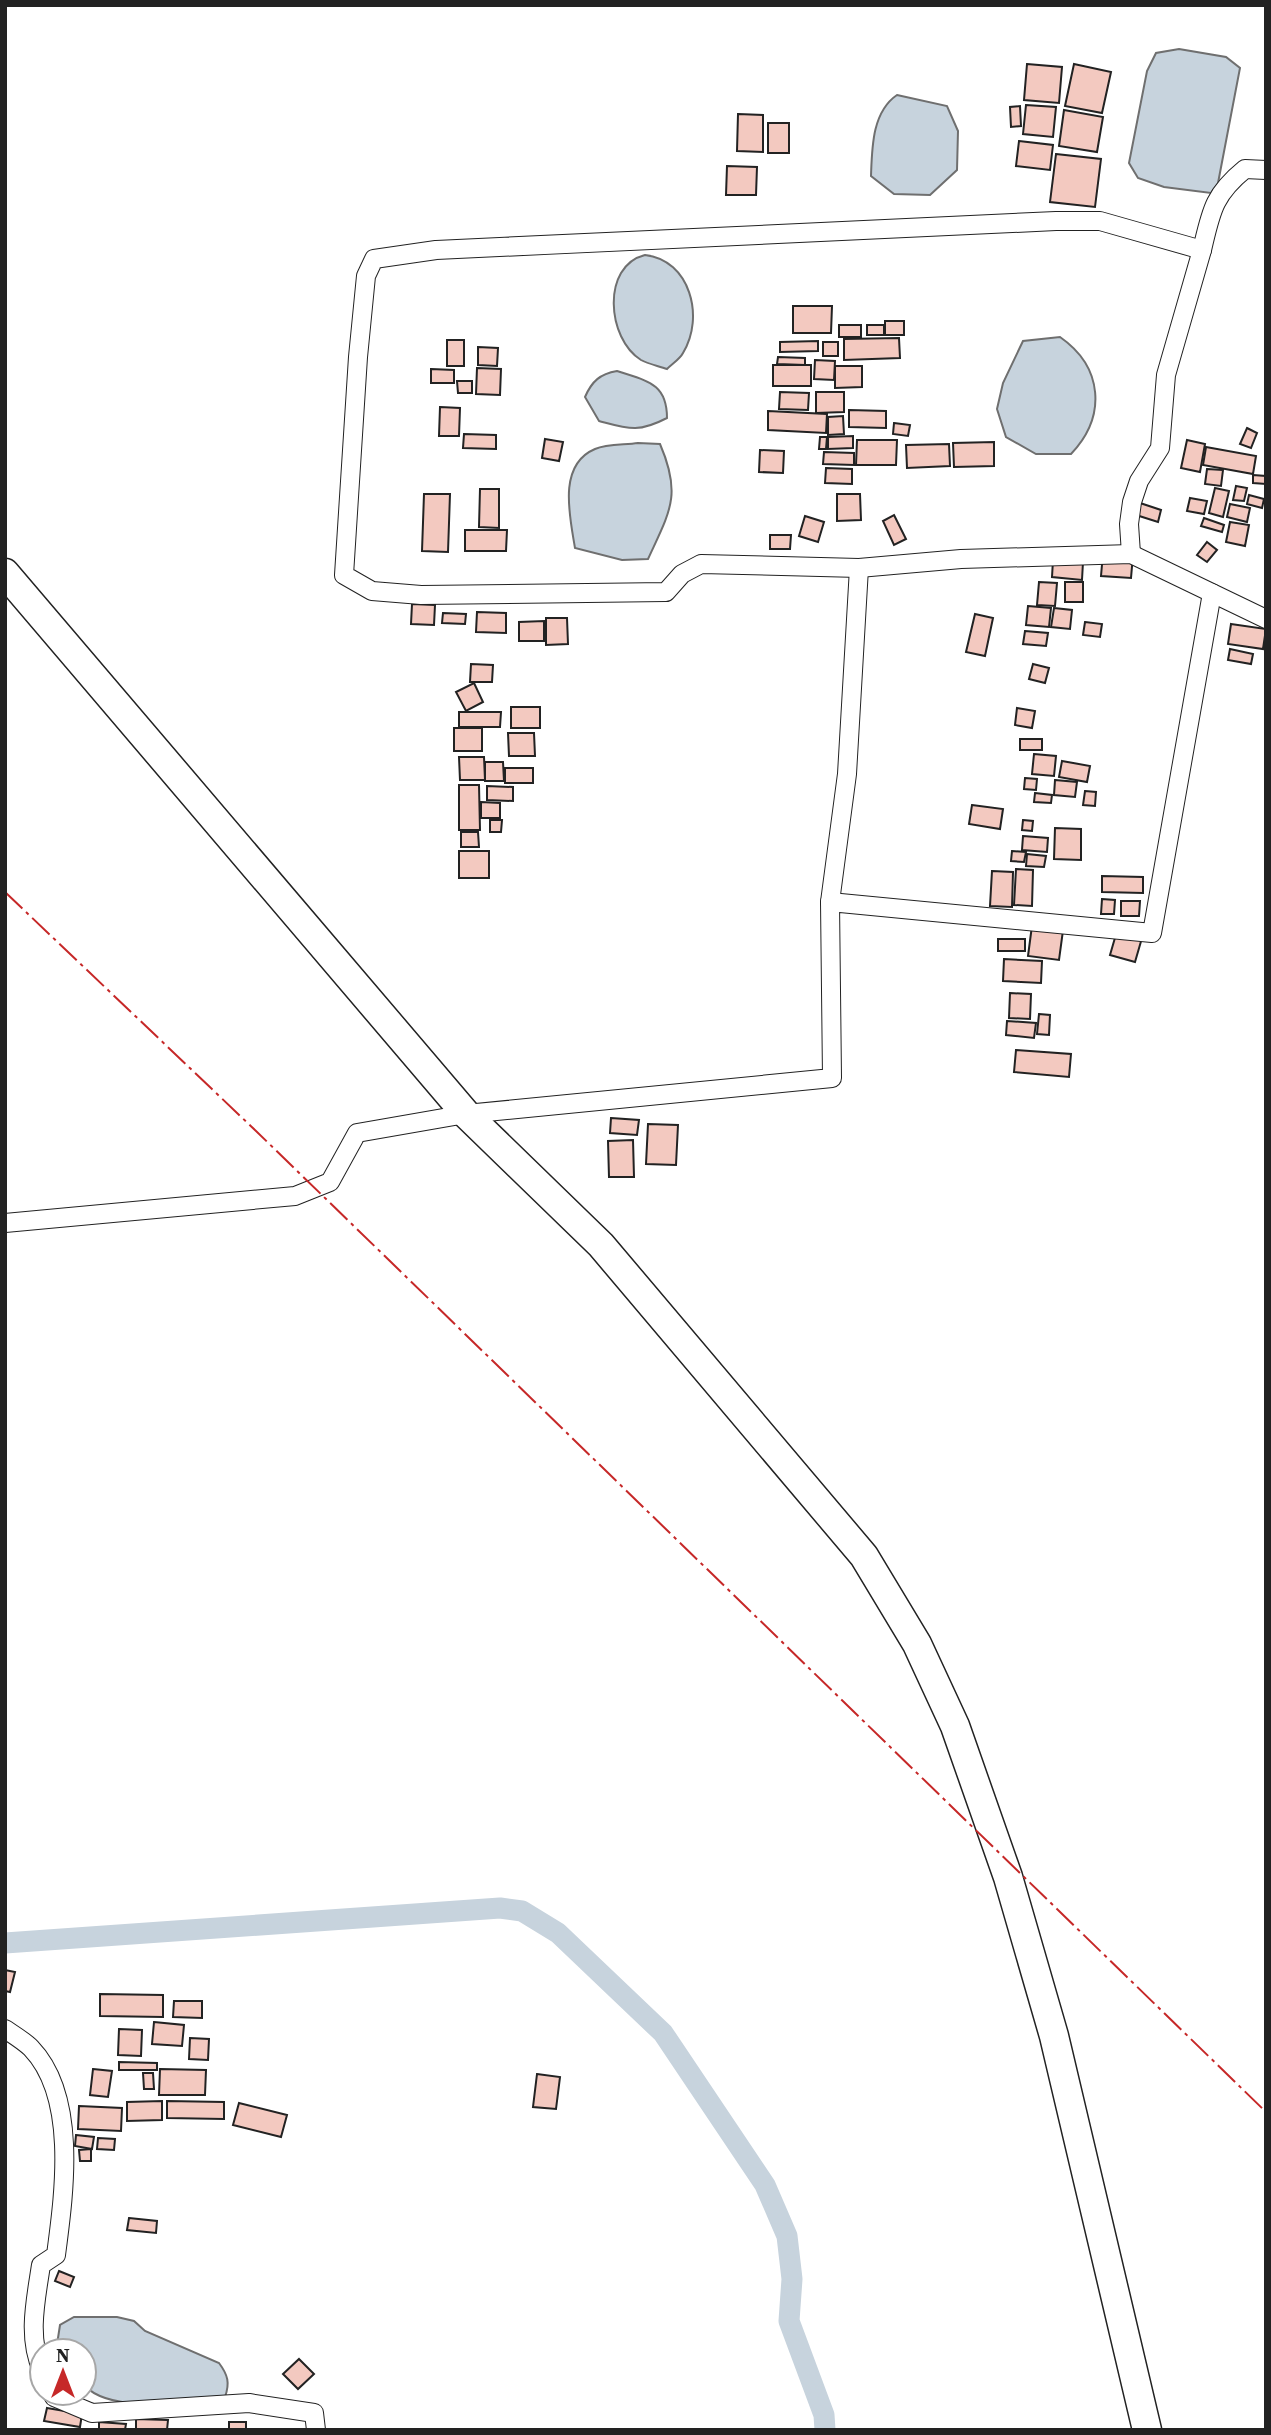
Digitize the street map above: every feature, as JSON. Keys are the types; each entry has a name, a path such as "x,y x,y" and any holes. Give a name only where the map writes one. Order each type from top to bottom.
{"main road":[{"path":"5,573 466,1114 601,1245 864,1556 917,1644 955,1726 1008,1877 1054,2036 1147,2430"}],"street":[{"path":"1131,554 1129,524 1132,502 1139,481 1160,448 1166,375 1211,212 1224,186 1245,169 1266,170"},
{"path":"1202,250 1100,221 1056,221 436,250 374,259 366,276 350,459 344,575 372,591 421,595 666,592 682,573 701,564 859,568 961,559 1131,554 1266,620"},
{"path":"5,1223 295,1196 330,1182 357,1133 466,1114 832,1078 830,902 849,748 859,568"},
{"path":"830,902 1152,933 1212,593"},
{"path":"5,2029 32,2049 60,2098 64,2163 58,2242 56,2255 41,2265 34,2317 35,2337"},
{"path":"78,2407 92,2413 249,2403 314,2413 317,2430"}],"shaded area":[{"path":"1179,49 1226,57 1240,68 1218,183 1211,193 1164,187 1138,178 1129,163 1147,71 1156,53"},
{"path":"897,95 947,106 958,131 957,170 930,195 894,194 871,176 873,143 878,121 889,102"},
{"path":"645,255 660,259 673,267 683,279 693,307 690,339 682,355 667,369 641,360 630,350 621,336 616,320 615,288 621,273 631,262"},
{"path":"1060,337 1074,349 1092,377 1095,408 1091,424 1071,454 1036,454 1006,437 997,409 1003,383 1023,341"},
{"path":"617,371 646,381 659,390 666,406 667,418 641,428 599,421 585,397 597,379"},
{"path":"638,443 660,444 667,462 672,490 667,515 648,559 622,560 575,548 569,493 575,467 595,449"},
{"path":"74,2317 117,2317 134,2321 145,2331 219,2363 227,2379 225,2397 151,2404 112,2400 98,2395 98,2337 58,2337 60,2325"}],"building":[{"path":"1027,64 1062,67 1059,103 1024,100"},
{"path":"1074,64 1111,72 1102,113 1065,106"},
{"path":"1026,105 1056,107 1053,137 1023,134"},
{"path":"1020,106 1021,126 1011,127 1010,107"},
{"path":"1064,110 1103,117 1097,152 1059,146"},
{"path":"738,114 763,115 763,152 737,151"},
{"path":"768,123 789,123 789,153 768,153"},
{"path":"1019,141 1053,145 1050,170 1016,166"},
{"path":"1056,154 1101,159 1095,207 1050,202"},
{"path":"727,166 757,167 756,195 726,195"},
{"path":"793,306 832,306 831,333 793,333"},
{"path":"885,321 904,321 904,335 885,335"},
{"path":"839,325 861,325 861,337 839,337"},
{"path":"867,325 884,325 884,335 867,335"},
{"path":"899,338 900,358 844,360 844,339"},
{"path":"447,340 464,340 464,366 447,366"},
{"path":"818,341 818,351 780,352 780,342"},
{"path":"823,342 838,342 838,356 823,356"},
{"path":"478,347 498,348 497,366 478,365"},
{"path":"778,357 805,358 805,365 777,364"},
{"path":"815,360 835,361 834,380 814,379"},
{"path":"773,365 811,365 811,386 773,386"},
{"path":"835,366 862,366 862,387 835,388"},
{"path":"477,368 501,369 500,395 476,394"},
{"path":"431,369 454,370 454,383 431,383"},
{"path":"457,381 472,381 472,393 458,393"},
{"path":"780,392 809,393 808,410 779,409"},
{"path":"816,392 844,392 844,412 816,413"},
{"path":"440,407 460,408 459,436 439,436"},
{"path":"849,410 886,411 886,428 849,427"},
{"path":"768,411 827,414 826,433 768,430"},
{"path":"843,416 844,434 828,435 828,417"},
{"path":"894,423 910,425 908,436 893,434"},
{"path":"1247,428 1257,433 1251,448 1240,444"},
{"path":"464,434 496,435 496,449 463,448"},
{"path":"853,436 853,448 828,449 828,437"},
{"path":"820,437 827,437 826,449 819,449"},
{"path":"545,439 563,442 559,461 542,458"},
{"path":"857,440 897,440 896,465 856,465"},
{"path":"1187,440 1205,444 1200,472 1181,468"},
{"path":"994,442 994,466 954,467 953,443"},
{"path":"949,444 950,466 907,468 906,445"},
{"path":"1206,447 1256,456 1253,474 1203,465"},
{"path":"760,450 784,451 783,473 759,472"},
{"path":"824,452 854,453 854,465 823,464"},
{"path":"826,468 852,469 852,484 825,483"},
{"path":"1207,469 1223,470 1221,486 1205,484"},
{"path":"1253,475 1266,476 1266,484 1253,483"},
{"path":"1236,486 1247,488 1244,501 1233,500"},
{"path":"1215,488 1229,491 1223,517 1209,513"},
{"path":"480,489 499,489 499,528 479,527"},
{"path":"424,494 450,494 448,552 422,551"},
{"path":"837,494 860,494 861,520 837,521"},
{"path":"1249,495 1264,499 1262,508 1247,504"},
{"path":"1190,498 1207,501 1204,514 1187,511"},
{"path":"1137,502 1161,510 1158,522 1133,514"},
{"path":"1230,504 1250,508 1247,522 1227,517"},
{"path":"894,515 906,539 894,545 883,521"},
{"path":"805,516 824,522 818,542 799,536"},
{"path":"1204,518 1224,525 1222,532 1201,526"},
{"path":"1230,522 1249,525 1245,546 1226,542"},
{"path":"465,530 507,530 506,551 465,551"},
{"path":"770,535 791,535 790,549 770,549"},
{"path":"1207,542 1217,550 1207,562 1197,555"},
{"path":"1103,553 1133,555 1131,578 1101,576"},
{"path":"1053,560 1083,562 1082,580 1052,577"},
{"path":"1039,582 1057,583 1055,606 1037,605"},
{"path":"1065,582 1083,582 1083,602 1065,602"},
{"path":"412,604 435,605 434,625 411,624"},
{"path":"1028,606 1051,608 1049,627 1026,625"},
{"path":"1054,608 1072,610 1070,629 1051,627"},
{"path":"477,612 506,613 506,633 476,632"},
{"path":"443,613 466,614 465,624 442,623"},
{"path":"975,614 993,618 985,656 966,652"},
{"path":"546,618 567,618 568,644 546,645"},
{"path":"544,621 544,641 519,641 519,622"},
{"path":"1085,622 1102,624 1100,637 1083,635"},
{"path":"1231,624 1266,629 1263,649 1228,644"},
{"path":"1025,631 1048,633 1046,646 1023,644"},
{"path":"1230,649 1253,654 1251,664 1228,660"},
{"path":"471,664 493,665 492,682 470,682"},
{"path":"1033,664 1049,668 1045,683 1029,679"},
{"path":"474,683 483,702 466,711 456,692"},
{"path":"511,707 540,707 540,728 511,728"},
{"path":"1017,708 1035,711 1032,728 1015,725"},
{"path":"459,712 501,712 500,727 459,727"},
{"path":"454,728 482,728 482,751 454,751"},
{"path":"508,733 534,733 535,756 509,756"},
{"path":"1020,739 1042,739 1042,750 1020,750"},
{"path":"1034,754 1056,756 1054,776 1032,774"},
{"path":"459,757 484,757 485,780 460,780"},
{"path":"1062,761 1090,766 1087,782 1059,777"},
{"path":"485,762 503,762 504,781 485,781"},
{"path":"505,768 533,768 533,783 505,783"},
{"path":"1025,778 1037,779 1036,790 1024,789"},
{"path":"1055,780 1077,782 1075,797 1054,795"},
{"path":"459,785 479,785 480,830 459,830"},
{"path":"487,786 513,787 513,801 487,800"},
{"path":"1085,791 1096,792 1095,806 1083,805"},
{"path":"1035,793 1052,795 1051,803 1034,802"},
{"path":"481,802 500,803 500,818 481,818"},
{"path":"972,805 1003,809 1000,829 969,824"},
{"path":"490,820 502,820 501,832 490,832"},
{"path":"1023,820 1033,821 1032,831 1022,830"},
{"path":"1055,828 1081,829 1081,860 1054,859"},
{"path":"461,832 478,832 479,847 461,847"},
{"path":"1023,836 1048,838 1047,852 1022,850"},
{"path":"459,851 489,851 489,878 459,878"},
{"path":"1012,851 1026,852 1024,862 1011,861"},
{"path":"1027,854 1046,856 1044,867 1026,866"},
{"path":"1016,869 1033,870 1032,906 1014,905"},
{"path":"992,871 1013,872 1012,907 990,906"},
{"path":"1102,876 1143,877 1143,893 1102,892"},
{"path":"1102,899 1115,900 1114,914 1101,914"},
{"path":"1121,901 1140,901 1139,916 1121,916"},
{"path":"1033,918 1064,923 1059,960 1028,956"},
{"path":"1119,924 1144,931 1135,962 1110,955"},
{"path":"998,939 1025,939 1025,951 998,951"},
{"path":"1004,959 1042,961 1041,983 1003,981"},
{"path":"1010,993 1031,994 1030,1019 1009,1018"},
{"path":"1039,1014 1050,1015 1049,1035 1037,1034"},
{"path":"1007,1021 1036,1023 1034,1038 1006,1035"},
{"path":"1016,1050 1071,1054 1069,1077 1014,1072"},
{"path":"611,1118 639,1120 637,1135 610,1133"},
{"path":"648,1124 678,1125 676,1165 646,1164"},
{"path":"633,1140 634,1177 609,1177 608,1141"},
{"path":"5,1970 15,1972 10,1992 5,1991"},
{"path":"100,1994 163,1995 163,2017 100,2016"},
{"path":"174,2001 202,2001 202,2018 173,2017"},
{"path":"154,2022 184,2025 182,2046 152,2044"},
{"path":"119,2029 142,2030 141,2056 118,2055"},
{"path":"190,2038 209,2039 208,2060 189,2059"},
{"path":"119,2062 157,2063 157,2070 119,2070"},
{"path":"93,2069 112,2071 108,2097 90,2095"},
{"path":"160,2069 206,2070 205,2095 159,2095"},
{"path":"143,2073 153,2073 154,2089 144,2089"},
{"path":"537,2074 560,2077 556,2109 533,2107"},
{"path":"162,2101 162,2120 127,2121 127,2102"},
{"path":"167,2101 224,2102 224,2119 167,2118"},
{"path":"239,2103 287,2115 281,2137 233,2125"},
{"path":"79,2106 122,2108 121,2131 78,2129"},
{"path":"76,2135 94,2137 92,2149 75,2146"},
{"path":"98,2138 115,2139 114,2150 97,2149"},
{"path":"91,2149 91,2161 80,2161 79,2150"},
{"path":"129,2218 157,2221 156,2233 127,2230"},
{"path":"59,2271 74,2277 70,2287 55,2281"},
{"path":"299,2359 314,2374 298,2389 283,2374"},
{"path":"47,2408 82,2414 80,2427 44,2421"},
{"path":"136,2419 168,2420 167,2430 136,2430"},
{"path":"99,2422 126,2424 125,2430 99,2430"},
{"path":"229,2422 246,2422 246,2430 229,2430"}],"waterway":[{"path":"5,1943 500,1908 522,1911 558,1933 663,2033 765,2185 787,2236 792,2279 789,2321 824,2415 825,2430"}],"power":[{"path":"5,892 256,1131 1266,2112"}]}
